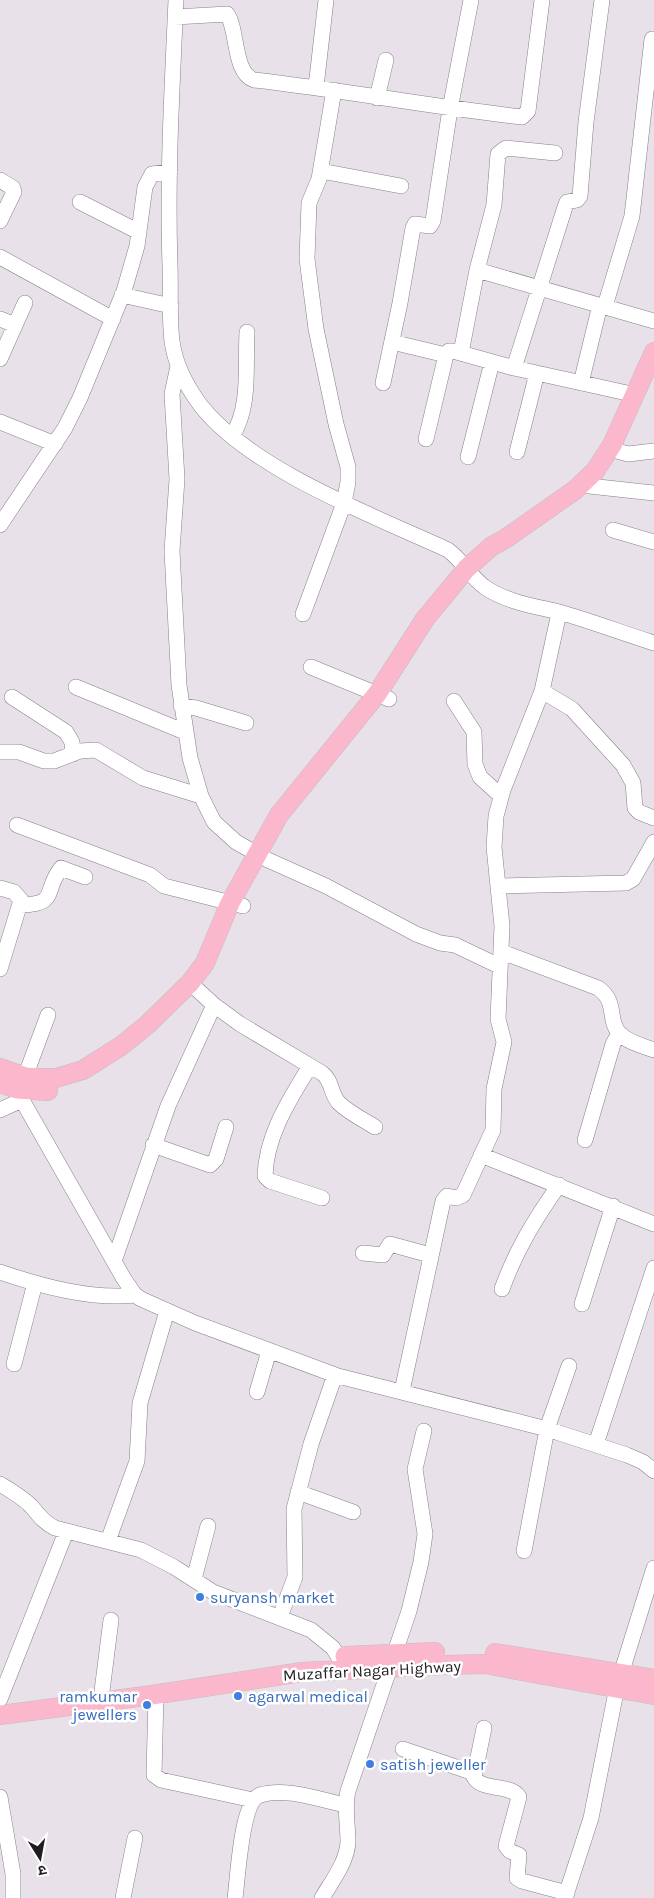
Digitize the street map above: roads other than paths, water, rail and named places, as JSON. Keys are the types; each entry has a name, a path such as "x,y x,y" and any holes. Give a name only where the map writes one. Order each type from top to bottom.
{"main road":[{"path":"13,1082 58,1091 89,1081 128,1057 156,1034 194,986 216,970 236,905 262,857 436,626 470,573 500,551 505,540 580,485 595,471 610,449 654,352"},
{"name":"Muzaffar Nagar Highway","path":"0,1704 342,1662 392,1661 485,1664 619,1680 654,1679"},
{"name":"Muzaffar Nagar Highway","path":"0,1715 156,1695 302,1672 342,1662"},
{"name":"Muzaffar Nagar Highway","path":"619,1680 654,1695"}],"street":[{"path":"176,0 168,217 172,341 178,366 188,387 202,407 232,436 266,460 344,503 448,550 458,557 470,573 504,597 559,612 654,643"},
{"path":"316,87 326,0"},
{"path":"175,17 227,14 240,63 250,79 316,87 450,109 522,116 527,114 542,0"},
{"path":"514,368 566,204 577,200 580,196 586,122 602,0"},
{"path":"383,383 412,228 415,224 430,226 433,221 467,1"},
{"path":"581,383 602,306 634,208 652,39"},
{"path":"377,98 386,60"},
{"path":"303,614 344,503 348,482 348,467 336,424 321,354 307,259 309,203 318,186 334,90"},
{"path":"426,439 454,354 494,205 499,151 506,148 555,153"},
{"path":"321,171 401,186"},
{"path":"0,524 55,444 80,398 113,319 133,262 145,187 148,179 152,174 170,172"},
{"path":"0,180 13,188 14,192 0,221"},
{"path":"80,202 139,232"},
{"path":"0,257 113,319"},
{"path":"477,270 654,321"},
{"path":"122,295 171,306"},
{"path":"0,359 25,303"},
{"path":"0,319 15,325"},
{"path":"232,436 239,425 243,408 247,332"},
{"path":"392,342 492,362 636,395"},
{"path":"468,457 492,362"},
{"path":"178,366 172,394 177,479 172,551 181,706 185,732 201,796 214,822 223,832 262,857 326,886 416,934 440,943 455,945 598,988 609,998 620,1033 654,1050"},
{"path":"518,452 537,373"},
{"path":"0,422 55,444"},
{"path":"610,449 628,454 654,451"},
{"path":"580,485 654,493"},
{"path":"613,530 654,542"},
{"path":"402,1391 442,1201 447,1196 456,1198 462,1195 494,1123 494,1088 504,1042 498,1019 501,959 499,886 494,847 496,816 501,796 542,691 559,612"},
{"path":"311,667 383,696"},
{"path":"76,687 185,732"},
{"path":"542,691 566,704 580,716 623,765 633,782 635,808 639,812 654,818"},
{"path":"12,697 66,732 72,742 73,754"},
{"path":"454,701 474,732 475,764 480,777 501,796"},
{"path":"181,706 196,708 246,723"},
{"path":"0,752 20,752 44,761 54,761 87,749 96,750 143,778 201,796"},
{"path":"17,825 150,875 164,886 236,905"},
{"path":"499,886 626,883 634,879 654,842"},
{"path":"21,906 37,905 46,900 61,868 85,877"},
{"path":"0,888 19,896 21,906 0,969"},
{"path":"194,986 240,1024 327,1077 339,1103 375,1127"},
{"path":"114,1261 168,1106 214,1004"},
{"path":"0,1110 48,1015"},
{"path":"585,1140 613,1044 620,1033"},
{"path":"310,1066 285,1109 275,1131 265,1176 270,1180 322,1198"},
{"path":"13,1082 114,1261 135,1295 150,1305 335,1375 547,1429 596,1444 643,1462 654,1471"},
{"path":"153,1145 210,1165 216,1159 226,1126"},
{"path":"481,1155 613,1206 654,1224"},
{"path":"502,1290 520,1244 534,1220 559,1185"},
{"path":"582,1304 613,1206"},
{"path":"363,1253 383,1255 390,1244 430,1255"},
{"path":"596,1444 654,1268"},
{"path":"0,1272 35,1283 104,1295 135,1295"},
{"path":"14,1364 35,1283"},
{"path":"108,1541 137,1461 140,1403 167,1311"},
{"path":"257,1392 269,1350"},
{"path":"524,1551 547,1429 569,1366"},
{"path":"280,1617 294,1577 292,1529 298,1492 318,1418 335,1375"},
{"path":"322,1898 344,1857 348,1844 345,1805 409,1610 423,1550 424,1516 415,1469 424,1431"},
{"path":"0,1484 31,1506 44,1523 66,1532 108,1541 158,1557 219,1594 311,1630 324,1638 342,1662"},
{"path":"298,1492 353,1512"},
{"path":"194,1579 208,1526"},
{"path":"0,1699 66,1532"},
{"path":"484,1728 474,1777 479,1783 513,1792 519,1797 506,1846 510,1851 520,1855 517,1878 566,1895 591,1818 619,1680 654,1568"},
{"path":"102,1691 111,1620"},
{"path":"156,1695 154,1775 161,1780 253,1800"},
{"path":"403,1749 474,1773"},
{"path":"235,1898 245,1824 248,1810 253,1800 259,1796 287,1794 345,1805"},
{"path":"0,1797 9,1890"},
{"path":"123,1898 135,1838"}],"place":[{"name":"suryansh market","path":"200,1597"},
{"name":"agarwal medical","path":"238,1696"},
{"name":"ramkumar jewellers","path":"147,1705"},
{"name":"satish jeweller","path":"370,1764"}]}
